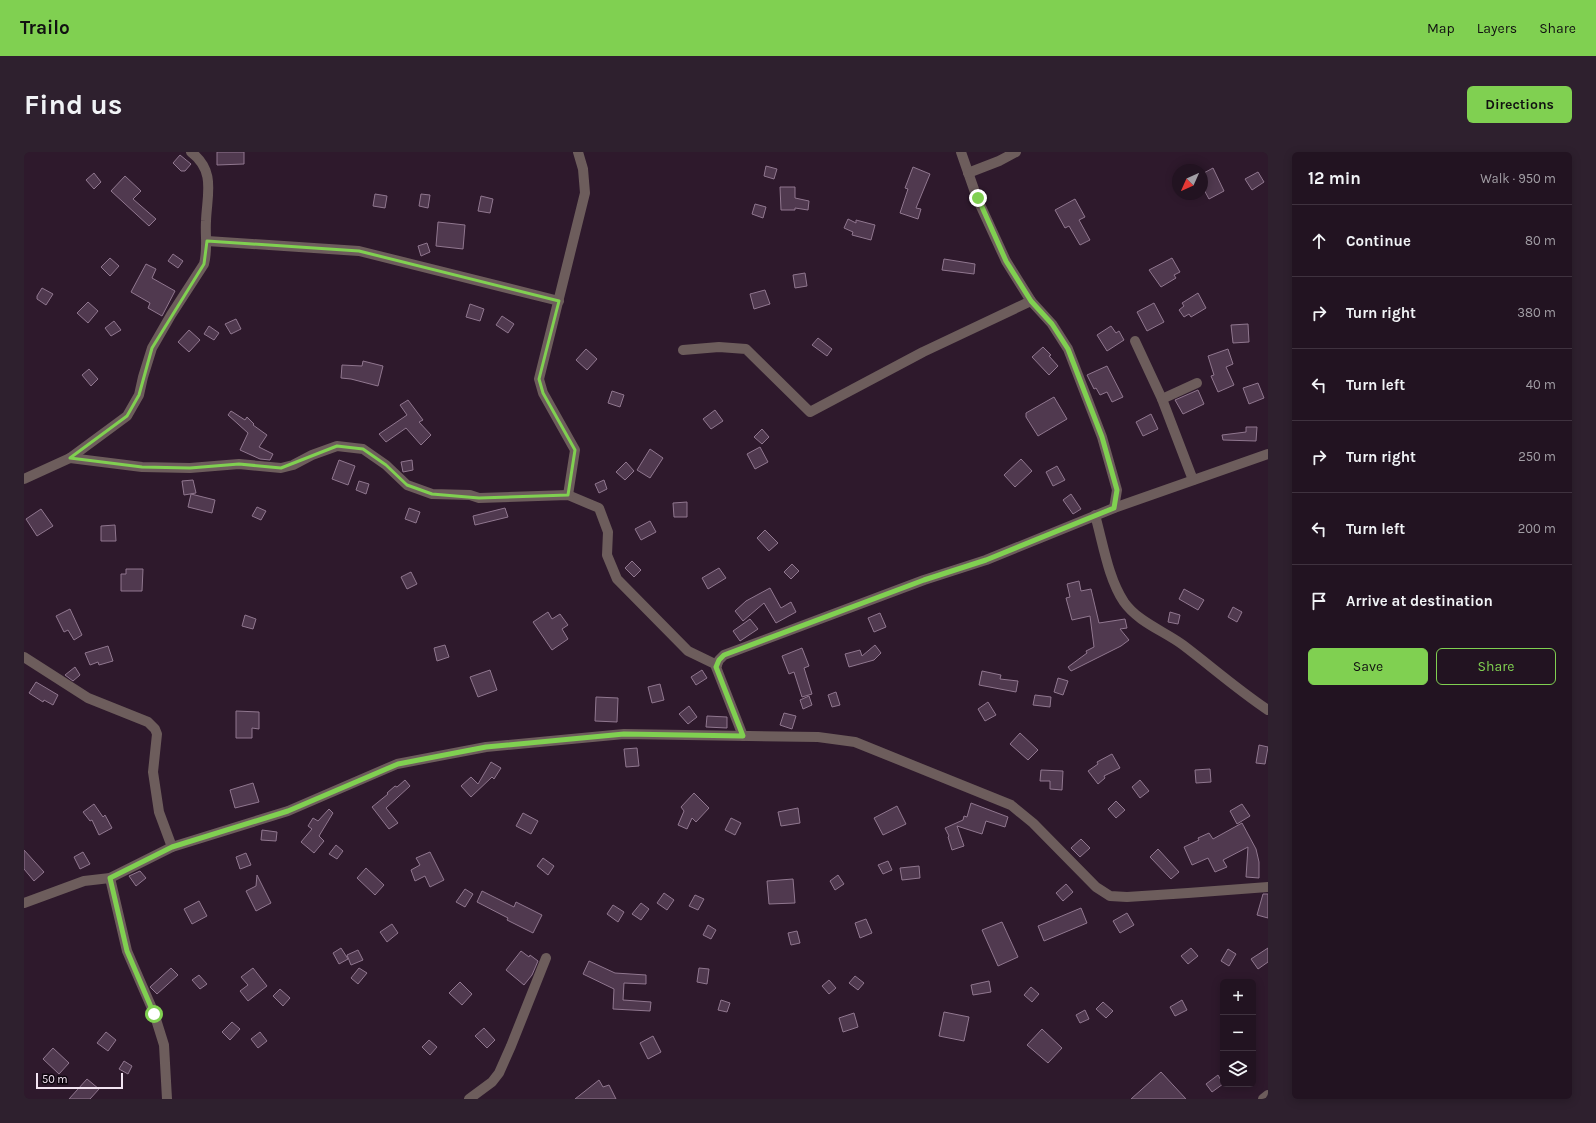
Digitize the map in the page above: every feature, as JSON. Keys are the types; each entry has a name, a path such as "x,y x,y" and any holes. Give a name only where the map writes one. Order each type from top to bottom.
{"street":[{"path":"24,479 70,458 127,416 139,396 152,348 171,315 204,264 207,241 206,221 209,200 208,178 202,162 191,152"},
{"path":"568,495 574,450 543,393 539,379 585,193 578,152"},
{"path":"961,152 978,198 1006,261 1031,301 1052,324 1068,349 1102,437 1117,490 1114,508"},
{"path":"968,173 999,161 1016,152"},
{"path":"207,241 359,251 558,301"},
{"path":"684,350 719,347 746,349 810,412 923,352 1031,301"},
{"path":"1135,341 1162,399 1193,480"},
{"path":"1162,399 1197,383"},
{"path":"70,458 142,467 190,468 239,464 281,468 293,465 312,455 337,446 363,449 386,465 407,485 432,494 470,495 479,498 568,495 599,508 608,532 607,555 617,579 688,651 717,665"},
{"path":"743,736 716,667 719,660 724,655 924,580 986,560 1095,515 1268,454"},
{"path":"1095,515 1114,584 1124,602 1135,615 1182,644 1245,695 1268,710"},
{"path":"24,657 88,698 148,722 155,729 157,734 153,772 158,812 172,847"},
{"path":"24,903 84,881 110,878 172,847 288,811 398,764 486,747 624,734 818,737 855,742 1011,805 1033,823 1096,887 1110,896 1188,893 1268,886"},
{"path":"110,878 127,951 154,1014 164,1045 167,1099"},
{"path":"469,1099 492,1082 499,1073 546,958"},
{"path":"1263,1099 1268,1095"}],"highlighted area":[{"path":"207,241 359,251 559,301 539,379 543,393 575,450 568,495 479,498 432,494 407,485 386,465 363,449 337,446 281,468 239,464 190,468 142,467 70,458 127,416 139,395 152,348 204,264"}],"building":[{"path":"217,152 244,152 244,164 217,165"},
{"path":"180,155 191,164 185,171 181,171 173,163"},
{"path":"766,166 777,169 774,179 764,176"},
{"path":"913,167 930,174 916,208 921,209 918,219 900,213 908,189 905,188"},
{"path":"1213,168 1224,191 1209,199 1208,197 1208,171"},
{"path":"1258,172 1264,182 1252,190 1245,179"},
{"path":"94,173 101,182 94,189 86,180"},
{"path":"125,176 141,191 133,199 156,219 149,226 111,191"},
{"path":"780,187 795,187 795,198 809,201 808,210 795,208 795,210 781,210"},
{"path":"375,194 387,196 385,208 373,206"},
{"path":"421,194 430,195 428,208 419,206"},
{"path":"481,196 493,199 490,213 478,211"},
{"path":"1075,199 1085,217 1079,220 1090,240 1080,245 1069,226 1065,228 1055,210"},
{"path":"755,204 766,207 763,218 752,214"},
{"path":"848,219 856,223 856,220 875,225 871,240 852,235 853,232 844,228"},
{"path":"438,222 465,225 463,249 436,246"},
{"path":"427,243 430,252 421,256 418,246"},
{"path":"173,254 183,261 178,268 168,261"},
{"path":"110,258 119,266 110,276 101,267"},
{"path":"1172,258 1180,272 1174,275 1176,278 1161,287 1149,270"},
{"path":"944,259 975,264 974,274 942,270"},
{"path":"146,264 156,269 152,278 175,291 162,316 148,308 150,303 131,292"},
{"path":"805,273 807,286 795,288 793,275"},
{"path":"42,288 53,294 46,305 37,299 37,296"},
{"path":"765,290 770,304 754,309 750,294"},
{"path":"1198,293 1206,308 1191,317 1189,314 1184,317 1179,310 1184,306 1182,303"},
{"path":"88,302 98,311 88,323 77,313"},
{"path":"1154,303 1164,322 1147,331 1137,312"},
{"path":"470,304 484,309 480,321 466,317"},
{"path":"502,316 514,324 508,333 496,325"},
{"path":"236,319 241,329 231,334 225,324"},
{"path":"114,321 121,330 111,336 105,328"},
{"path":"1248,324 1249,342 1233,343 1231,325"},
{"path":"209,326 219,333 214,340 204,334"},
{"path":"1111,326 1116,333 1119,331 1124,340 1107,351 1097,335"},
{"path":"189,330 200,340 189,352 178,342"},
{"path":"818,338 832,349 827,356 812,345"},
{"path":"1043,347 1051,355 1049,356 1058,366 1049,375 1032,357"},
{"path":"586,349 597,359 587,370 576,360"},
{"path":"1228,349 1233,364 1226,367 1234,385 1218,392 1211,376 1214,375 1208,356"},
{"path":"363,361 383,366 378,386 341,378 342,365 362,366"},
{"path":"1107,366 1123,397 1112,402 1107,392 1100,395 1096,388 1094,389 1087,375"},
{"path":"89,369 98,379 91,386 82,375"},
{"path":"1258,383 1264,398 1249,404 1243,388"},
{"path":"1198,390 1204,404 1183,414 1175,400"},
{"path":"612,391 624,395 620,407 608,403"},
{"path":"1054,397 1067,419 1038,436 1026,417 1026,413"},
{"path":"408,400 423,420 419,422 431,435 421,445 406,428 386,442 379,434 407,415 400,405"},
{"path":"715,410 723,421 711,429 703,419"},
{"path":"231,411 245,420 247,417 254,424 253,425 267,435 259,447 273,454 270,460 260,459 240,450 248,433 228,415"},
{"path":"1151,414 1158,429 1143,436 1136,422"},
{"path":"1246,427 1257,427 1256,441 1223,440 1222,435 1246,432"},
{"path":"762,429 769,437 762,444 754,437"},
{"path":"760,447 768,462 755,469 747,454"},
{"path":"650,449 663,458 650,478 637,470"},
{"path":"1021,459 1032,471 1015,487 1004,475"},
{"path":"339,460 355,466 348,485 332,479"},
{"path":"412,460 413,470 403,472 401,462"},
{"path":"626,462 634,471 625,480 616,472"},
{"path":"1057,466 1065,480 1053,486 1046,472"},
{"path":"193,480 196,493 184,495 182,481"},
{"path":"604,480 607,489 599,493 595,484"},
{"path":"359,481 369,484 366,494 356,490"},
{"path":"191,494 215,500 212,513 188,507"},
{"path":"1071,494 1081,509 1073,514 1063,500"},
{"path":"687,502 687,517 674,517 673,503"},
{"path":"257,507 266,511 261,520 252,516"},
{"path":"409,508 420,512 416,523 405,519"},
{"path":"505,508 508,517 475,525 473,516"},
{"path":"41,509 53,526 37,536 26,519"},
{"path":"650,521 656,532 641,540 635,529"},
{"path":"115,525 116,541 101,541 101,526"},
{"path":"765,530 778,543 769,551 757,538"},
{"path":"632,561 641,570 634,577 625,568"},
{"path":"792,564 799,571 791,579 784,572"},
{"path":"719,568 726,578 708,589 702,578"},
{"path":"126,569 143,569 142,591 121,591 121,574 126,574"},
{"path":"411,572 417,584 407,589 401,577"},
{"path":"1079,581 1081,591 1091,589 1099,623 1125,619 1127,628 1120,629 1129,640 1121,646 1071,671 1068,667 1087,653 1086,651 1094,647 1090,616 1072,620 1066,598 1070,597 1067,584"},
{"path":"770,588 781,608 791,602 796,612 776,623 764,603 743,621 735,611 746,601"},
{"path":"1184,589 1204,600 1198,610 1179,599"},
{"path":"1233,607 1242,612 1237,622 1228,617"},
{"path":"70,609 82,635 74,640 68,630 64,632 56,616"},
{"path":"548,612 552,619 560,614 568,625 562,629 568,639 552,650 533,622"},
{"path":"1170,612 1180,615 1178,624 1168,622"},
{"path":"880,613 886,627 874,632 868,618"},
{"path":"245,615 256,619 253,629 242,626"},
{"path":"750,619 758,629 740,641 733,631"},
{"path":"445,645 449,657 437,661 434,648"},
{"path":"875,645 881,653 874,660 849,667 845,654 860,650 862,656"},
{"path":"108,646 113,661 99,665 98,662 90,665 85,653"},
{"path":"802,648 809,666 804,668 812,694 802,697 794,672 789,674 782,656"},
{"path":"75,667 80,675 73,681 65,675"},
{"path":"490,670 497,690 478,697 470,677"},
{"path":"702,670 707,678 696,685 691,677"},
{"path":"982,671 1001,675 1000,679 1018,681 1016,692 979,685"},
{"path":"1058,678 1068,681 1063,695 1054,692"},
{"path":"36,682 58,695 53,705 44,700 43,702 29,693"},
{"path":"660,684 664,700 652,703 648,687"},
{"path":"836,692 840,705 832,707 828,695"},
{"path":"1035,695 1051,697 1050,707 1033,705"},
{"path":"809,696 812,705 803,709 800,700"},
{"path":"596,697 618,698 617,722 595,721"},
{"path":"988,702 996,715 985,721 978,709"},
{"path":"689,706 697,717 688,724 679,714"},
{"path":"236,711 259,712 259,729 252,728 252,738 236,738"},
{"path":"784,713 796,716 792,729 780,725"},
{"path":"707,716 727,717 727,728 706,727"},
{"path":"1020,733 1038,750 1028,760 1010,744"},
{"path":"1259,745 1268,747 1265,764 1256,763"},
{"path":"637,748 639,766 626,767 624,749"},
{"path":"1112,754 1120,768 1104,776 1105,778 1098,784 1088,771 1098,764 1097,762"},
{"path":"491,762 501,768 494,779 492,777 471,797 461,786 471,777 478,784"},
{"path":"1210,769 1211,782 1196,783 1195,770"},
{"path":"1041,770 1063,771 1062,790 1050,789 1050,781 1040,781"},
{"path":"405,780 410,786 386,808 398,823 389,829 372,807 395,786 397,787"},
{"path":"1140,780 1149,791 1140,798 1132,787"},
{"path":"253,783 259,802 235,808 230,790"},
{"path":"694,793 709,808 696,822 692,818 687,829 678,825 684,811 681,807"},
{"path":"1116,801 1125,810 1116,818 1108,809"},
{"path":"971,803 1008,817 1005,827 986,821 982,834 957,826 964,846 952,850 949,836 945,828 963,820 964,816 967,817"},
{"path":"94,804 103,817 105,815 112,828 99,835 92,820 90,821 83,812"},
{"path":"1242,804 1250,816 1237,824 1230,811"},
{"path":"897,806 906,824 883,835 874,818"},
{"path":"798,808 800,823 781,826 778,812"},
{"path":"329,809 333,813 319,836 324,841 314,853 301,842 312,829 308,826 313,818 318,821"},
{"path":"523,813 538,821 531,834 516,826"},
{"path":"731,818 741,823 735,835 725,830"},
{"path":"1242,823 1256,849 1259,862 1259,878 1246,877 1248,847 1223,860 1227,867 1215,872 1208,858 1192,865 1184,847 1199,840 1198,838 1209,833 1213,839"},
{"path":"262,830 277,832 276,841 261,840"},
{"path":"1081,839 1090,848 1080,857 1071,848"},
{"path":"336,845 343,851 337,859 329,854"},
{"path":"1158,849 1179,872 1171,879 1150,857"},
{"path":"24,850 44,872 34,881 24,869"},
{"path":"83,852 90,864 80,869 74,857"},
{"path":"430,852 444,880 430,887 425,876 415,881 411,870 420,865 416,858"},
{"path":"246,853 251,865 240,869 236,857"},
{"path":"543,858 554,866 548,875 537,866"},
{"path":"888,861 892,870 883,874 878,865"},
{"path":"919,866 920,878 902,880 900,868"},
{"path":"366,868 384,885 375,895 357,878"},
{"path":"140,871 146,878 136,886 129,876"},
{"path":"257,875 271,903 256,911 246,891 256,886"},
{"path":"838,875 844,884 835,890 830,881"},
{"path":"793,879 795,903 769,904 767,881"},
{"path":"1066,884 1073,892 1063,901 1056,893"},
{"path":"465,889 473,894 465,907 456,902"},
{"path":"482,891 514,907 516,902 542,915 533,933 507,920 508,918 477,902"},
{"path":"664,893 674,900 667,910 657,903"},
{"path":"1263,894 1268,894 1268,918 1257,915"},
{"path":"695,895 704,899 698,910 689,906"},
{"path":"199,901 207,916 192,924 184,909"},
{"path":"641,903 649,909 641,920 632,914"},
{"path":"613,905 624,912 618,922 607,914"},
{"path":"1081,908 1087,923 1044,941 1038,926"},
{"path":"1127,913 1134,925 1120,933 1113,921"},
{"path":"866,919 872,933 860,938 855,923"},
{"path":"1002,922 1018,957 998,966 982,930"},
{"path":"392,924 398,933 387,942 380,932"},
{"path":"708,925 716,930 711,939 703,935"},
{"path":"797,931 800,943 791,945 788,933"},
{"path":"341,948 348,959 339,964 333,953"},
{"path":"1191,948 1198,956 1188,964 1181,956"},
{"path":"1268,948 1268,962 1258,969 1251,959"},
{"path":"1228,949 1236,954 1229,966 1221,961"},
{"path":"358,950 363,960 351,965 347,955"},
{"path":"521,951 538,961 532,975 524,985 506,970"},
{"path":"589,961 615,973 646,975 646,984 624,983 623,1000 651,1002 650,1011 613,1009 614,989 583,974"},
{"path":"171,968 178,975 157,994 150,987"},
{"path":"253,968 267,986 248,1001 240,991 248,985 241,977"},
{"path":"359,968 367,973 358,984 351,978"},
{"path":"699,968 709,969 707,984 697,982"},
{"path":"199,975 207,984 200,989 192,980"},
{"path":"855,976 864,983 858,990 849,983"},
{"path":"829,980 836,988 829,994 822,986"},
{"path":"989,981 991,992 973,995 971,985"},
{"path":"460,982 472,994 462,1005 449,993"},
{"path":"1031,987 1039,994 1032,1002 1024,995"},
{"path":"280,989 290,998 283,1006 273,996"},
{"path":"721,1000 730,1003 727,1012 718,1010"},
{"path":"1182,1000 1187,1010 1175,1016 1170,1007"},
{"path":"1103,1002 1113,1011 1106,1018 1096,1009"},
{"path":"1085,1010 1089,1019 1080,1023 1076,1015"},
{"path":"944,1012 969,1017 964,1041 939,1036"},
{"path":"854,1013 858,1027 843,1032 839,1018"},
{"path":"232,1022 240,1029 230,1040 222,1032"},
{"path":"484,1028 495,1040 487,1048 475,1036"},
{"path":"1042,1029 1062,1048 1048,1063 1027,1045"},
{"path":"106,1032 116,1040 108,1051 97,1043"},
{"path":"260,1032 267,1041 258,1048 251,1039"},
{"path":"653,1036 661,1052 648,1059 640,1043"},
{"path":"429,1040 437,1047 430,1055 422,1047"},
{"path":"53,1048 69,1063 59,1074 43,1059"},
{"path":"124,1061 132,1066 128,1074 119,1069"},
{"path":"1161,1072 1186,1099 1131,1099"},
{"path":"1218,1075 1220,1079 1220,1086 1212,1092 1206,1084"},
{"path":"87,1079 99,1089 90,1099 69,1099"},
{"path":"599,1080 603,1087 609,1085 616,1099 575,1099"}],"route":[{"path":"154,1014 127,951 110,878 172,847 288,811 398,764 486,747 624,734 743,736 716,667 719,660 724,655 924,580 986,560 1114,508 1117,490 1102,437 1068,349 1052,324 1031,301 1006,261 978,198"}]}
